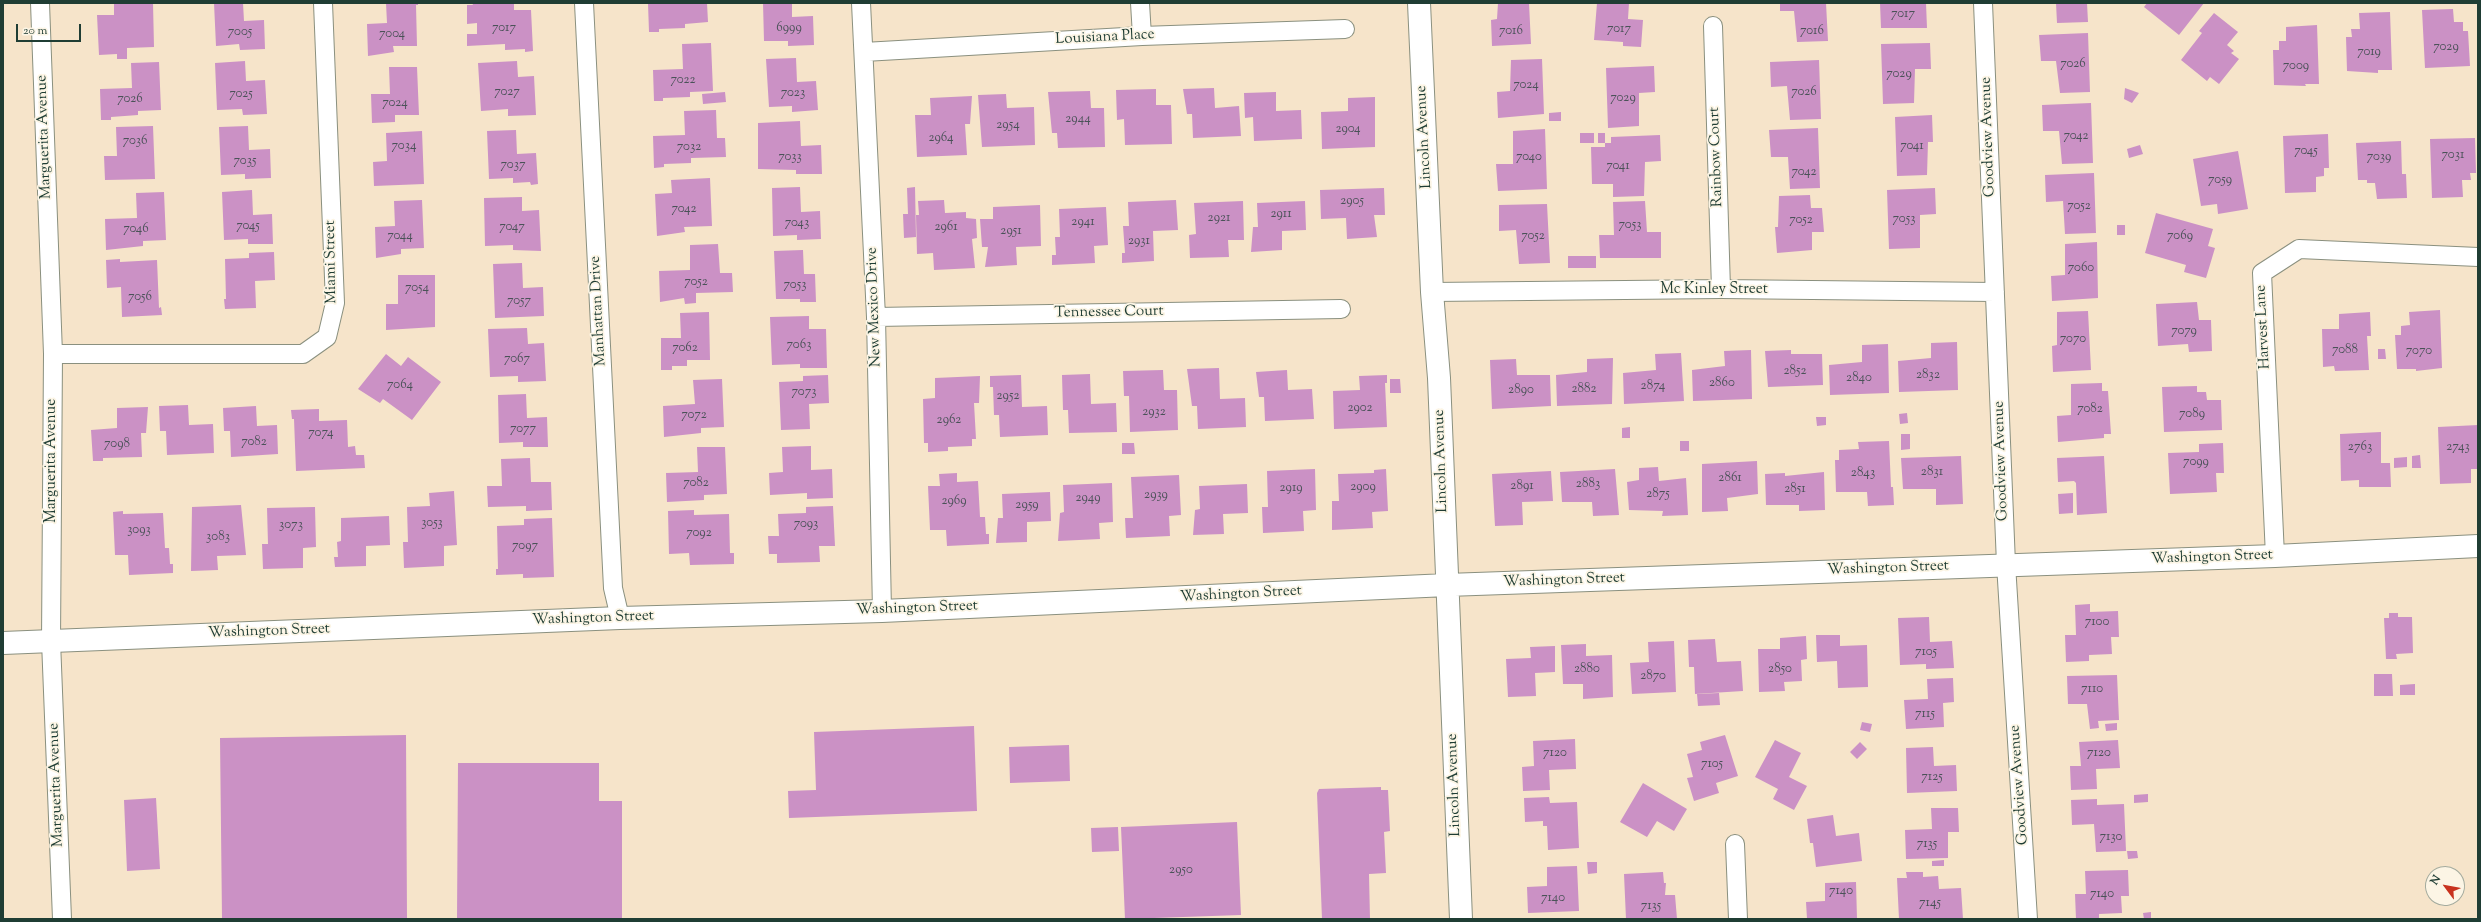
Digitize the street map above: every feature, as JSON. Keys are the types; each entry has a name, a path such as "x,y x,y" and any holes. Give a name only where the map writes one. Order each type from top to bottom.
{"street":[{"name":"Marguerita Avenue","path":"40,3 53,354 51,640 62,919"},
{"name":"Miami Street","path":"53,354 304,354 327,337 335,304 323,3"},
{"name":"Manhattan Drive","path":"584,3 613,588 620,618"},
{"name":"New Mexico Drive","path":"861,3 876,317 882,611"},
{"path":"1140,3 1142,36"},
{"name":"Lincoln Avenue","path":"1419,3 1432,292 1439,378 1461,919"},
{"name":"Goodview Avenue","path":"1983,3 2006,564 2028,919"},
{"name":"Rainbow Court","path":"1713,26 1721,289"},
{"name":"Louisiana Place","path":"864,52 1142,36 1345,29"},
{"name":"Harvest Lane","path":"2275,556 2262,273 2299,249 2478,257"},
{"name":"Mc Kinley Street","path":"1432,292 1721,289 1995,292"},
{"name":"Tennessee Court","path":"876,317 1341,309"},
{"name":"Washington Street","path":"3,642 620,618 882,611 1447,585 2006,564 2275,556 2478,546"},
{"path":"1735,844 1738,919"}],"building":[{"path":"114,3 153,3 154,47 127,48 127,59 117,59 117,54 99,55 97,15 114,15"},
{"path":"214,3 243,3 244,21 264,20 265,49 240,50 239,44 216,46"},
{"path":"386,3 418,3 418,5 416,5 417,46 393,46 394,52 368,56 367,24 387,23"},
{"path":"472,3 514,3 514,10 531,10 533,51 525,52 525,49 505,50 505,44 467,46 467,34 477,34 477,23 467,24 467,5 473,5"},
{"path":"648,3 707,3 708,22 685,24 685,28 659,29 659,32 649,32"},
{"path":"763,3 792,3 792,17 813,16 814,45 788,46 788,41 764,41"},
{"path":"1498,3 1529,3 1531,44 1492,46 1491,20 1497,19"},
{"path":"1597,3 1629,3 1628,19 1643,20 1641,47 1623,46 1623,42 1594,40"},
{"path":"1780,3 1826,3 1828,41 1797,42 1794,11 1780,11"},
{"path":"1880,3 1926,3 1927,28 1881,28"},
{"path":"2056,3 2087,3 2088,22 2057,23"},
{"path":"2147,3 2204,3 2179,35 2144,7"},
{"path":"2453,9 2454,22 2463,22 2463,31 2468,31 2470,66 2425,68 2422,10"},
{"path":"2390,12 2392,70 2378,70 2378,73 2347,71 2346,37 2352,37 2351,29 2360,29 2359,13"},
{"path":"2214,13 2238,32 2227,45 2234,51 2231,53 2239,59 2219,84 2210,77 2207,81 2181,60 2202,33 2199,31"},
{"path":"2317,25 2319,84 2305,84 2306,86 2274,85 2273,50 2279,50 2279,41 2286,41 2286,27"},
{"path":"2088,33 2090,92 2060,93 2056,61 2041,61 2039,35"},
{"path":"711,43 713,91 690,92 690,97 663,98 663,101 654,101 653,70 683,69 682,44"},
{"path":"1930,43 1931,69 1915,69 1914,103 1883,104 1881,44"},
{"path":"796,58 797,82 816,81 818,110 792,112 792,106 769,107 766,59"},
{"path":"1542,59 1544,114 1498,118 1497,92 1510,91 1511,60"},
{"path":"1819,60 1821,119 1790,120 1787,86 1771,87 1770,62"},
{"path":"245,61 246,81 265,80 267,114 243,115 242,109 217,110 215,63"},
{"path":"517,61 518,77 534,76 536,115 508,116 508,109 481,111 478,63"},
{"path":"159,62 161,110 138,111 138,115 111,117 111,120 101,120 100,89 132,88 131,63"},
{"path":"1654,66 1655,92 1639,93 1639,126 1608,128 1606,68"},
{"path":"389,67 417,67 419,115 395,115 395,122 372,123 371,94 390,94"},
{"path":"1214,88 1215,108 1239,106 1241,136 1193,138 1192,114 1187,114 1183,89"},
{"path":"2125,88 2139,93 2132,103 2124,99"},
{"path":"1156,89 1156,105 1171,105 1172,144 1125,145 1124,119 1117,120 1116,90"},
{"path":"1090,91 1091,108 1104,108 1105,147 1058,148 1057,133 1052,133 1048,92"},
{"path":"725,92 726,102 703,104 702,94"},
{"path":"1276,92 1276,111 1301,110 1302,139 1254,141 1253,117 1245,118 1244,93"},
{"path":"1006,94 1007,108 1034,107 1035,145 982,147 978,95"},
{"path":"972,96 970,124 965,124 967,155 917,157 915,115 931,115 930,98"},
{"path":"1375,97 1375,147 1322,149 1321,112 1348,111 1348,98"},
{"path":"2091,103 2093,163 2062,164 2059,131 2043,131 2042,105"},
{"path":"716,110 717,138 725,138 726,157 691,158 691,163 664,164 664,167 654,168 653,136 685,135 684,111"},
{"path":"1561,112 1561,121 1549,121 1549,113"},
{"path":"1932,115 1933,142 1928,142 1927,175 1897,176 1895,117"},
{"path":"800,121 801,146 821,145 822,174 796,174 796,170 758,169 758,123"},
{"path":"153,126 155,179 105,180 104,156 117,156 116,127"},
{"path":"248,126 249,150 270,149 271,178 245,179 245,174 221,175 219,127"},
{"path":"1818,128 1820,188 1790,189 1788,157 1771,157 1769,130"},
{"path":"1545,129 1547,189 1498,191 1496,164 1513,164 1513,131"},
{"path":"516,130 517,154 536,153 538,184 531,185 530,182 513,183 513,178 489,179 487,131"},
{"path":"422,131 424,184 374,186 373,162 387,161 386,133"},
{"path":"1580,133 1594,133 1594,143 1580,143"},
{"path":"1598,133 1605,133 1605,143 1598,143"},
{"path":"2328,134 2329,168 2324,168 2324,176 2316,177 2316,192 2285,193 2283,136"},
{"path":"1660,135 1661,161 1645,162 1644,196 1613,197 1613,184 1592,184 1591,147 1605,147 1605,143 1611,143 1611,137"},
{"path":"2475,138 2476,173 2470,173 2471,180 2462,180 2463,197 2432,198 2430,139"},
{"path":"2401,141 2402,174 2406,174 2407,198 2377,199 2375,183 2367,183 2367,180 2358,180 2356,143"},
{"path":"2140,145 2143,154 2129,158 2127,149"},
{"path":"2238,151 2248,209 2218,214 2217,204 2201,206 2193,159"},
{"path":"2094,173 2096,233 2065,234 2063,201 2046,202 2045,175"},
{"path":"710,178 712,226 684,227 685,232 657,236 655,194 672,193 671,180"},
{"path":"800,187 801,212 820,211 821,239 797,240 797,235 773,236 772,188"},
{"path":"915,187 916,237 904,238 903,214 908,214 907,188"},
{"path":"1384,188 1385,215 1374,215 1377,237 1347,239 1346,218 1321,219 1320,190"},
{"path":"1935,188 1936,214 1920,215 1920,248 1889,249 1887,190"},
{"path":"252,190 253,215 272,214 273,244 248,244 248,239 224,240 222,192"},
{"path":"164,192 166,240 143,241 143,246 106,250 105,219 137,218 136,193"},
{"path":"1810,195 1811,208 1822,208 1824,232 1812,232 1812,250 1777,253 1775,227 1778,227 1779,196"},
{"path":"522,197 522,211 539,210 541,251 513,250 513,245 485,246 484,198"},
{"path":"422,200 424,248 401,249 401,254 376,258 375,227 395,226 394,201"},
{"path":"944,200 945,213 966,212 966,218 976,219 977,238 972,239 975,268 934,270 933,253 917,254 916,215 919,215 918,201"},
{"path":"1176,200 1178,230 1153,231 1154,261 1122,263 1122,253 1125,253 1123,226 1129,226 1128,202"},
{"path":"1243,201 1244,240 1228,240 1229,257 1190,258 1189,235 1196,234 1194,203"},
{"path":"1305,201 1306,230 1282,231 1282,250 1251,252 1253,227 1258,227 1257,203"},
{"path":"1645,201 1647,232 1661,232 1661,258 1600,258 1599,235 1614,235 1613,202"},
{"path":"1547,204 1550,263 1519,264 1516,230 1499,231 1499,205"},
{"path":"1040,205 1041,246 1016,247 1017,265 985,267 988,247 982,247 980,219 993,219 993,207"},
{"path":"1106,207 1108,245 1094,246 1095,263 1052,265 1052,255 1056,255 1055,237 1060,237 1059,209"},
{"path":"2156,213 2213,229 2208,246 2215,248 2206,278 2184,272 2186,265 2145,253"},
{"path":"2117,225 2125,225 2125,235 2117,235"},
{"path":"2097,242 2098,298 2052,301 2051,276 2065,275 2065,244"},
{"path":"718,244 720,273 732,273 733,292 696,293 696,303 685,304 684,298 660,302 659,271 690,270 690,245"},
{"path":"803,250 804,274 815,274 816,302 800,302 800,299 776,299 774,251"},
{"path":"274,252 275,280 255,281 256,308 225,309 225,259 249,258 249,253"},
{"path":"1568,256 1596,256 1596,268 1568,268"},
{"path":"120,259 120,262 157,260 159,308 161,307 162,315 122,317 121,287 107,288 106,260"},
{"path":"522,263 523,288 543,287 544,316 495,318 493,264"},
{"path":"398,275 435,275 435,327 386,330 386,304 398,304"},
{"path":"2197,302 2199,320 2211,320 2212,351 2189,352 2188,344 2158,346 2156,304"},
{"path":"2440,310 2442,368 2416,371 2416,369 2397,369 2395,335 2401,335 2401,326 2410,325 2409,312"},
{"path":"2088,311 2091,370 2053,372 2052,346 2057,345 2057,312"},
{"path":"709,312 710,360 687,360 687,366 672,366 672,370 661,370 661,338 681,338 680,313"},
{"path":"2370,312 2371,336 2367,336 2369,370 2335,371 2334,366 2323,367 2322,329 2339,329 2339,314"},
{"path":"809,316 809,329 826,329 827,368 800,368 800,364 772,365 770,317"},
{"path":"527,328 528,344 544,343 546,381 518,382 518,376 490,377 488,329"},
{"path":"1957,342 1958,390 1899,392 1898,361 1931,358 1931,343"},
{"path":"1888,344 1889,393 1830,395 1829,365 1862,362 1862,345"},
{"path":"2378,349 2385,349 2386,359 2378,359"},
{"path":"1751,350 1752,399 1693,401 1692,370 1725,366 1724,351"},
{"path":"1791,350 1791,354 1822,354 1823,385 1768,387 1765,351"},
{"path":"1681,353 1684,401 1624,404 1623,373 1656,370 1655,354"},
{"path":"386,354 401,366 408,357 441,382 412,420 383,399 380,403 358,389"},
{"path":"1613,358 1612,404 1557,406 1556,375 1587,372 1587,359"},
{"path":"1516,359 1517,375 1550,375 1551,406 1492,409 1490,360"},
{"path":"1219,368 1220,399 1245,398 1246,427 1198,429 1197,406 1192,406 1187,369"},
{"path":"1163,370 1164,390 1177,390 1178,430 1130,432 1129,396 1124,396 1123,371"},
{"path":"1287,370 1288,390 1312,389 1314,419 1265,421 1264,397 1259,397 1256,372"},
{"path":"1090,374 1091,404 1116,403 1117,432 1069,433 1068,410 1063,410 1062,375"},
{"path":"828,375 829,403 809,404 810,429 781,430 779,382 803,381 803,376"},
{"path":"1021,375 1022,407 1047,406 1048,435 1000,437 999,415 994,415 993,387 990,387 990,376"},
{"path":"1387,375 1387,383 1385,383 1387,427 1334,429 1333,391 1360,390 1359,376"},
{"path":"980,376 979,403 974,403 976,439 972,439 972,446 948,447 948,451 928,452 928,443 924,443 923,399 935,398 935,378"},
{"path":"722,379 724,427 701,428 701,433 664,437 663,406 695,404 693,380"},
{"path":"1390,379 1400,379 1401,393 1390,393"},
{"path":"2102,383 2102,391 2108,391 2111,434 2104,434 2104,438 2058,442 2057,416 2071,415 2071,384"},
{"path":"2197,386 2197,392 2206,392 2207,400 2221,400 2222,430 2164,432 2162,387"},
{"path":"526,394 527,418 547,417 548,447 523,447 523,442 499,443 498,395"},
{"path":"188,405 189,425 213,424 214,453 167,455 166,431 160,431 159,406"},
{"path":"256,406 257,426 277,425 278,454 231,457 230,431 224,431 223,408"},
{"path":"148,407 146,433 141,433 142,457 103,458 103,461 93,461 91,430 117,428 117,408"},
{"path":"319,409 319,421 347,420 348,447 355,446 356,455 364,455 365,468 296,471 294,419 292,419 291,410"},
{"path":"1907,413 1908,423 1900,424 1899,414"},
{"path":"1816,417 1826,417 1826,425 1817,426"},
{"path":"2478,425 2478,469 2471,469 2471,483 2440,484 2438,427"},
{"path":"1630,427 1630,438 1622,438 1622,428"},
{"path":"2381,432 2381,463 2390,463 2391,487 2359,487 2359,480 2341,481 2340,434"},
{"path":"1901,434 1910,434 1910,449 1901,450"},
{"path":"1680,441 1689,441 1689,451 1680,451"},
{"path":"1889,441 1891,487 1893,487 1894,505 1868,506 1867,492 1836,492 1835,460 1839,460 1839,450 1859,449 1858,442"},
{"path":"1122,443 1134,443 1135,454 1122,454"},
{"path":"2223,443 2224,473 2216,473 2217,492 2170,494 2168,453 2199,452 2199,444"},
{"path":"811,446 811,470 832,469 833,498 807,499 807,493 770,495 769,473 783,472 782,447"},
{"path":"697,447 725,447 727,494 704,495 704,500 667,502 666,473 698,472"},
{"path":"2420,455 2421,468 2412,468 2412,456"},
{"path":"1961,456 1963,504 1936,505 1936,489 1903,489 1901,458"},
{"path":"2104,456 2107,513 2077,515 2076,483 2074,481 2058,482 2057,458"},
{"path":"2407,457 2407,467 2394,468 2394,458"},
{"path":"530,458 531,482 551,482 552,510 526,511 526,506 488,507 487,486 502,486 501,459"},
{"path":"1757,461 1758,494 1727,498 1728,511 1702,512 1702,464"},
{"path":"1658,467 1659,481 1686,478 1688,515 1662,516 1663,511 1629,510 1627,482 1639,480 1639,468"},
{"path":"1315,469 1316,510 1303,511 1304,531 1263,533 1262,507 1268,507 1267,471"},
{"path":"1386,469 1388,511 1372,512 1373,528 1332,530 1332,501 1339,501 1338,474 1374,473 1374,470"},
{"path":"1615,469 1619,515 1593,516 1592,502 1562,502 1560,472"},
{"path":"1551,471 1553,501 1522,502 1523,525 1495,526 1492,474"},
{"path":"1824,472 1825,510 1799,511 1799,505 1766,505 1765,474 1785,473 1785,476"},
{"path":"957,473 957,482 978,481 980,517 985,517 986,534 989,534 989,544 947,546 946,530 930,530 928,486 940,486 939,474"},
{"path":"1179,475 1181,515 1169,516 1170,536 1126,538 1125,518 1133,518 1131,477"},
{"path":"1112,483 1113,522 1099,523 1100,539 1058,541 1060,513 1064,512 1063,485"},
{"path":"1247,484 1248,513 1223,514 1224,534 1193,535 1195,510 1200,509 1199,486"},
{"path":"454,491 457,545 444,546 444,566 404,568 403,542 408,542 407,507 430,506 429,493"},
{"path":"1050,492 1051,521 1027,522 1027,542 996,543 998,518 1003,518 1002,494"},
{"path":"2073,493 2073,513 2059,514 2058,494"},
{"path":"241,505 246,555 217,556 218,570 191,571 192,507"},
{"path":"833,506 835,546 819,546 820,562 777,563 777,554 769,554 768,536 779,536 778,514 806,513 806,507"},
{"path":"315,507 316,547 303,548 303,568 263,569 262,544 268,544 267,508"},
{"path":"694,510 694,515 729,514 730,553 734,553 734,564 690,565 689,553 669,554 668,511"},
{"path":"123,511 123,514 163,513 165,548 169,548 170,564 173,564 173,573 129,575 128,555 115,555 113,512"},
{"path":"389,516 390,545 366,546 366,566 335,567 334,557 338,557 337,542 341,541 341,518"},
{"path":"552,518 554,577 523,578 523,574 496,575 496,569 498,569 497,526 524,525 524,519"},
{"path":"2090,604 2090,612 2118,611 2119,637 2111,637 2112,654 2089,655 2089,661 2066,662 2065,635 2076,635 2075,605"},
{"path":"2389,613 2398,613 2398,617 2412,617 2413,653 2396,654 2397,659 2386,659 2384,618 2389,618"},
{"path":"1929,617 1930,642 1952,641 1954,668 1926,669 1926,664 1900,665 1898,618"},
{"path":"1816,635 1840,635 1840,646 1867,645 1868,687 1838,688 1837,661 1817,662"},
{"path":"1806,636 1807,659 1801,660 1802,681 1784,682 1785,691 1759,692 1758,649 1780,649 1780,638"},
{"path":"1715,639 1717,662 1741,661 1743,691 1695,694 1694,667 1689,667 1688,640"},
{"path":"1674,641 1676,692 1632,694 1630,663 1649,662 1648,642"},
{"path":"1586,644 1586,656 1612,655 1613,697 1583,699 1583,684 1563,684 1561,645"},
{"path":"1555,646 1555,672 1535,673 1536,696 1508,697 1506,659 1531,658 1530,647"},
{"path":"2374,674 2392,674 2393,696 2374,696"},
{"path":"2117,675 2119,720 2098,721 2099,728 2090,729 2087,704 2068,704 2067,676"},
{"path":"1953,678 1954,702 1943,703 1944,727 1906,729 1904,700 1928,699 1927,679"},
{"path":"2415,684 2415,695 2400,695 2400,685"},
{"path":"1719,693 1720,705 1698,706 1697,694"},
{"path":"1862,722 1872,724 1870,732 1860,730"},
{"path":"2117,723 2117,730 2106,731 2105,724"},
{"path":"974,726 977,811 789,818 788,791 816,790 814,732"},
{"path":"406,735 407,919 222,919 220,738"},
{"path":"1725,735 1738,776 1716,783 1719,793 1694,801 1687,778 1693,777 1687,754 1702,750 1700,742"},
{"path":"1575,739 1576,769 1549,770 1550,790 1523,791 1522,767 1534,766 1533,741"},
{"path":"1775,740 1801,753 1789,777 1807,786 1794,810 1773,799 1778,789 1755,777"},
{"path":"2118,740 2120,768 2096,769 2097,789 2071,790 2070,766 2081,766 2079,742"},
{"path":"1860,742 1867,749 1857,759 1850,752"},
{"path":"1069,745 1070,781 1010,783 1009,747"},
{"path":"1933,747 1934,766 1956,765 1957,791 1907,793 1906,748"},
{"path":"458,763 599,763 599,801 622,801 622,919 457,919"},
{"path":"1643,783 1687,809 1674,831 1657,821 1647,837 1620,822"},
{"path":"1381,787 1381,790 1388,790 1390,831 1384,832 1386,873 1369,874 1370,919 1322,919 1317,793 1319,789"},
{"path":"2148,794 2148,802 2134,803 2134,795"},
{"path":"1549,797 1550,803 1577,802 1579,848 1548,850 1547,826 1543,826 1543,821 1525,822 1524,798"},
{"path":"156,798 160,869 127,871 124,800"},
{"path":"2097,799 2097,805 2124,804 2126,851 2096,852 2094,824 2072,825 2071,800"},
{"path":"1931,808 1958,808 1959,832 1948,832 1948,858 1906,859 1905,830 1932,829"},
{"path":"1833,815 1836,836 1859,833 1862,861 1816,867 1813,843 1810,843 1807,819"},
{"path":"1237,822 1241,915 1125,919 1121,827"},
{"path":"1118,827 1119,851 1092,852 1091,828"},
{"path":"2127,851 2137,851 2138,858 2128,859"},
{"path":"1944,860 1944,866 1932,866 1932,861"},
{"path":"1587,862 1597,862 1597,873 1588,874"},
{"path":"1577,866 1579,911 1528,913 1527,887 1547,886 1547,867"},
{"path":"2128,870 2129,896 2121,896 2122,913 2099,914 2099,919 2076,919 2075,894 2086,894 2085,871"},
{"path":"1663,872 1664,883 1666,883 1665,895 1675,895 1677,919 1626,919 1624,874"},
{"path":"1906,872 1923,872 1923,877 1938,876 1939,889 1961,888 1963,919 1899,919 1897,878 1907,878"},
{"path":"1856,882 1857,919 1807,919 1806,902 1825,901 1825,883"},
{"path":"2151,912 2151,919 2144,919 2143,913"}]}
